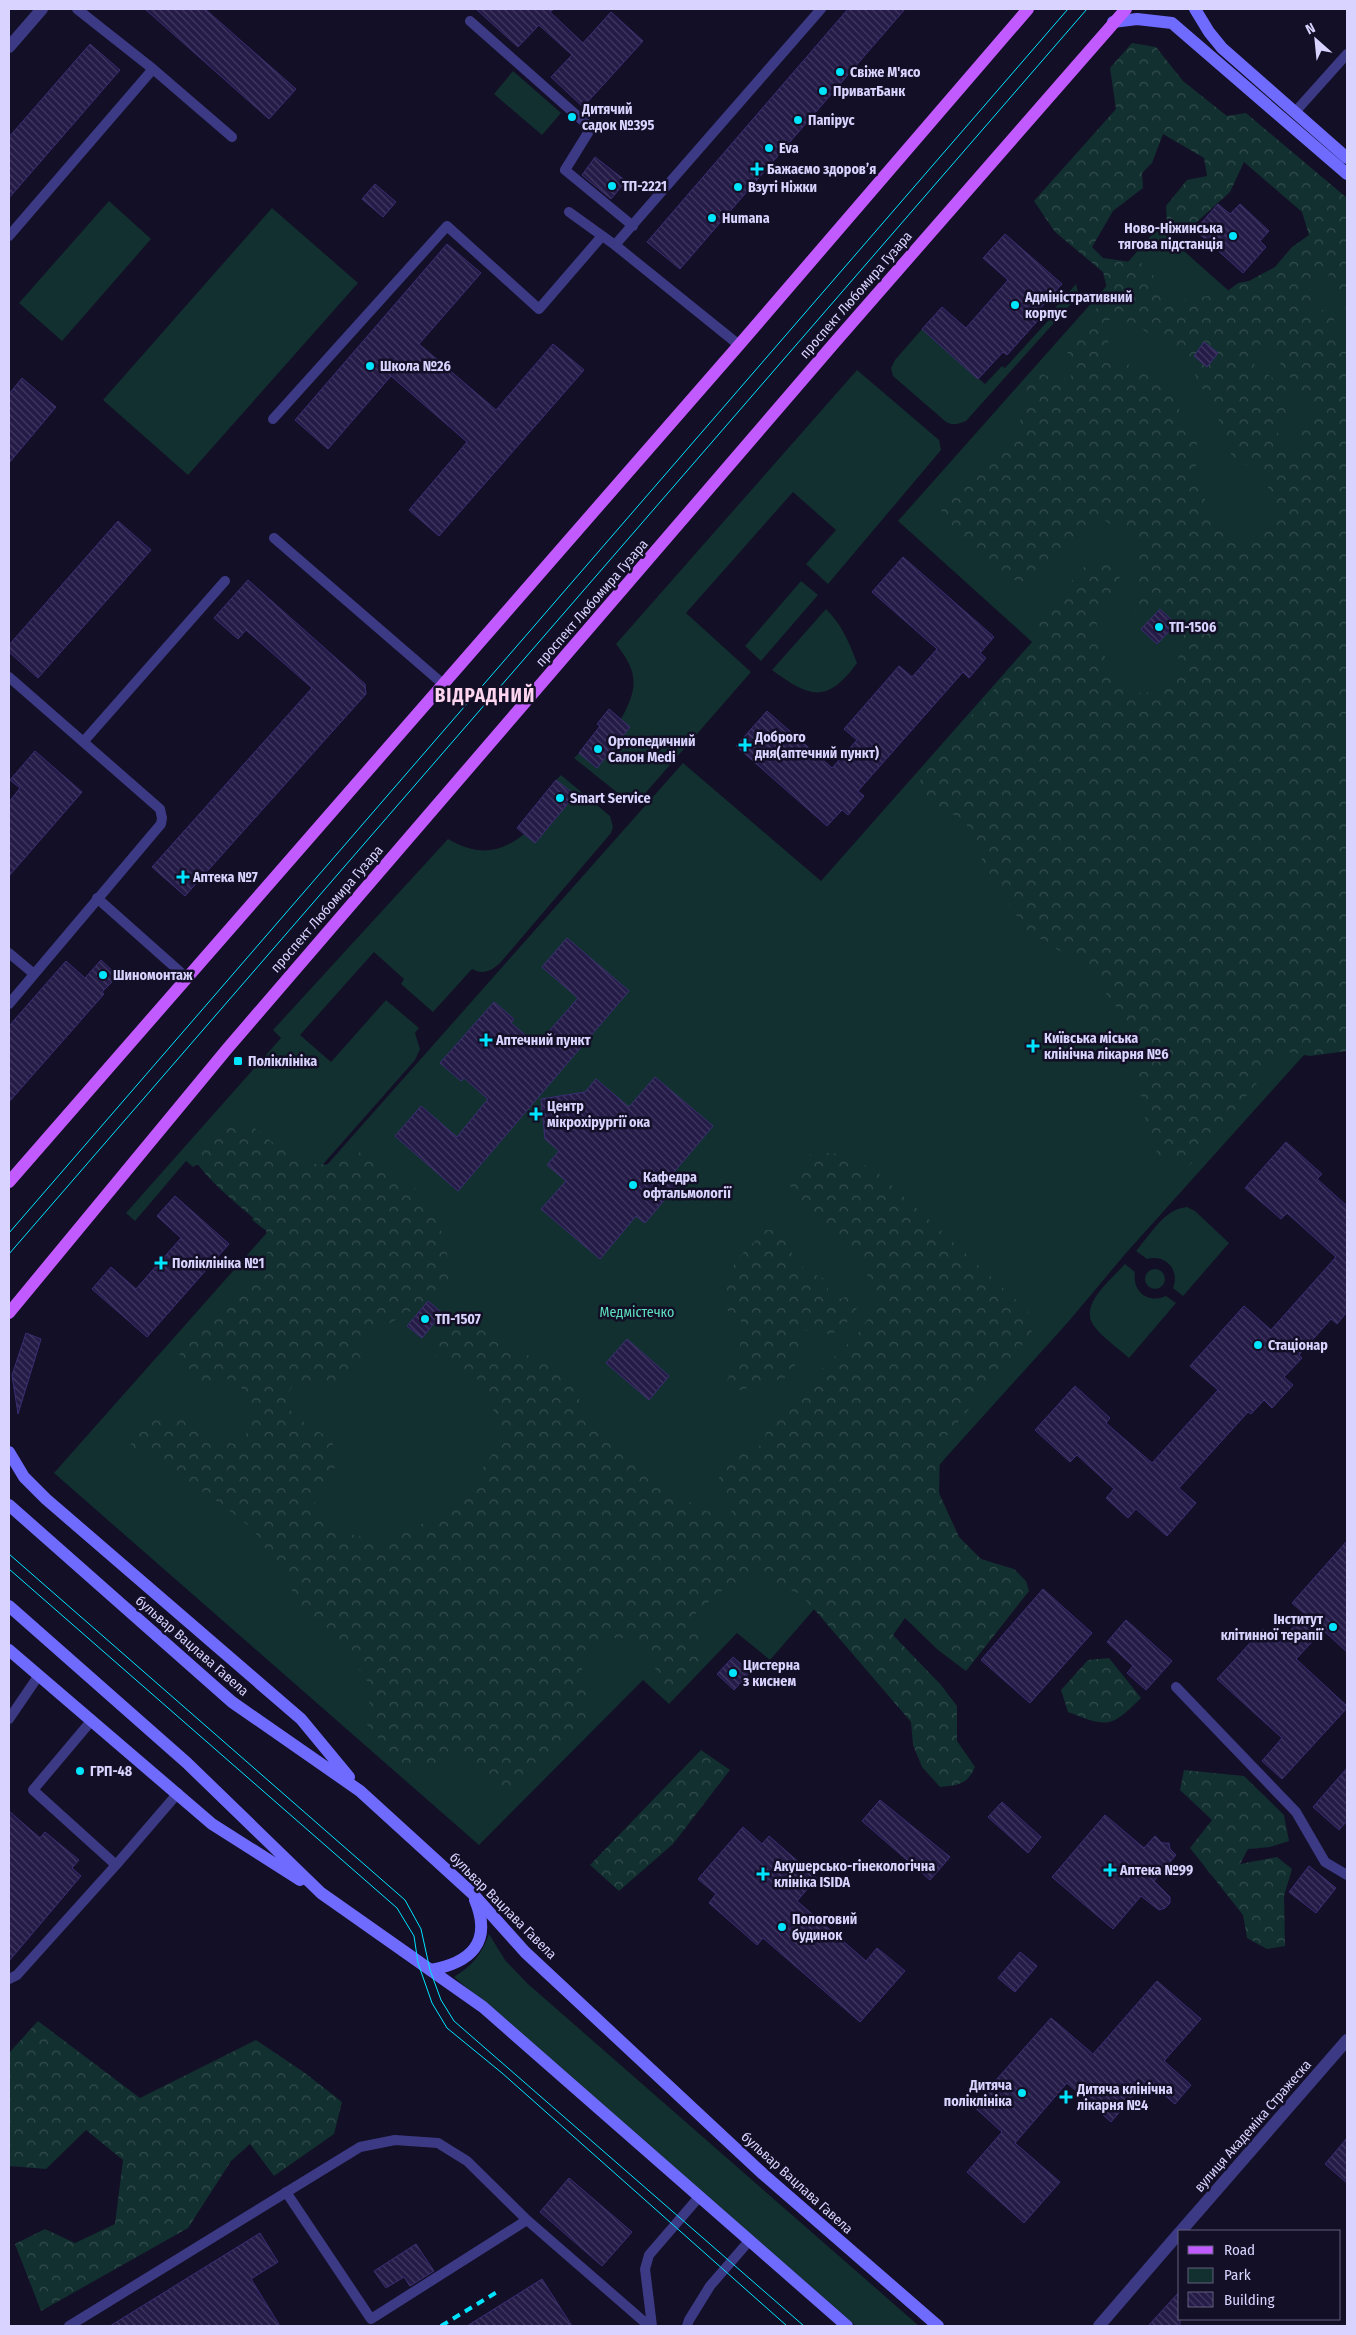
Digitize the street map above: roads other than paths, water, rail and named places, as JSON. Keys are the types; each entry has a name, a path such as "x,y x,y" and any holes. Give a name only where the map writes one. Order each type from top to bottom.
{"main road":[{"path":"9,1182 739,344 1028,9"},
{"name":"проспект Любомира Гузара","path":"9,1313 233,1041 836,341 1126,9"},
{"path":"1195,9 1209,32 1222,48 1346,156"},
{"path":"1113,22 1137,19 1172,23 1347,174"},
{"path":"9,1322 45,1270"},
{"path":"9,1452 24,1477 46,1500 300,1719 360,1791"},
{"name":"бульвар Вацлава Гавела","path":"9,1506 232,1702 360,1791 472,1894 525,1952 762,2174 938,2326"},
{"path":"9,1606 188,1763 321,1893"},
{"path":"9,1650 212,1824 321,1893 483,2007 847,2326"},
{"path":"430,1970 459,1962 468,1957 477,1945 481,1922 472,1894"}],"street":[{"path":"9,47 42,9"},
{"name":"вулиця Академіка Стражеска","path":"1182,2230 1347,2040"},
{"name":"вулиця Академіка Стражеска","path":"1099,2326 1178,2234"}],"lane":[{"path":"77,9 153,68 232,137"},
{"path":"614,245 633,226 821,9"},
{"path":"470,21 592,128 565,170 633,226"},
{"path":"1295,112 1347,54"},
{"path":"9,236 153,68"},
{"path":"569,212 614,245 739,344"},
{"path":"273,419 447,226 539,309 602,236"},
{"path":"274,538 443,684"},
{"path":"84,742 225,581"},
{"path":"9,677 160,809 162,814 160,824 9,1004"},
{"path":"97,898 187,978"},
{"path":"9,953 34,974"},
{"path":"9,1719 39,1675"},
{"path":"1176,1687 1296,1812 1325,1862 1347,1875"},
{"path":"92,1720 33,1790 116,1865"},
{"path":"9,1979 17,1975 178,1793"},
{"path":"69,2326 360,2147 394,2140 438,2143 467,2162 527,2220 650,2326"},
{"path":"286,2192 370,2319 527,2220"},
{"path":"650,2326 645,2269 649,2255 700,2197"},
{"path":"687,2326 710,2286 750,2241"}],"tram line":[{"path":"9,1233 1068,9"},
{"path":"9,1254 1087,9"},
{"path":"9,1554 405,1900 421,1929 430,1970 441,2000 454,2021 804,2326"},
{"path":"9,1569 397,1908 414,1936 418,1963 432,2003 447,2028 502,2073 787,2326"}],"railway":[{"path":"441,2326 497,2292"}],"place":[{"name":"Свіже М'ясо","path":"840,72"},
{"name":"ПриватБанк","path":"823,91"},
{"name":"Дитячий садок №395","path":"572,117"},
{"name":"Папірус","path":"798,120"},
{"name":"Eva","path":"769,148"},
{"name":"Бажаємо здоровʼя","path":"757,169"},
{"name":"ТП-2221","path":"612,186"},
{"name":"Взуті Ніжки","path":"738,187"},
{"name":"Humana","path":"712,218"},
{"name":"Ново-Ніжинська тягова підстанція","path":"1233,236"},
{"name":"Адміністративний корпус","path":"1015,305"},
{"name":"Школа №26","path":"370,366"},
{"name":"ТП-1506","path":"1159,627"},
{"name":"Доброго дня(аптечний пункт)","path":"745,745"},
{"name":"Ортопедичний Салон Medi","path":"598,749"},
{"name":"Smart Service","path":"560,798"},
{"name":"Аптека №7","path":"183,877"},
{"name":"Шиномонтаж","path":"103,975"},
{"name":"Аптечний пункт","path":"486,1040"},
{"name":"Київська міська клінічна лікарня №6","path":"1033,1046"},
{"name":"Поліклініка","path":"238,1061"},
{"name":"Центр мікрохірургії ока","path":"536,1114"},
{"name":"Кафедра офтальмології","path":"633,1185"},
{"name":"Поліклініка №1","path":"161,1263"},
{"name":"ТП-1507","path":"425,1319"},
{"name":"Стаціонар","path":"1258,1345"},
{"name":"Інститут клітинної терапії","path":"1333,1627"},
{"name":"Цистерна з киснем","path":"733,1673"},
{"name":"ГРП-48","path":"80,1771"},
{"name":"Аптека №99","path":"1110,1870"},
{"name":"Акушерсько-гінекологічна клініка ISIDA","path":"763,1874"},
{"name":"Пологовий будинок","path":"782,1927"},
{"name":"Дитяча поліклініка","path":"1022,2093"},
{"name":"Дитяча клінічна лікарня №4","path":"1066,2097"}],"district":[{"name":"ВІДРАДНИЙ","path":"485,695"}],"park label":[{"name":"Медмістечко","path":"637,1312"}]}
